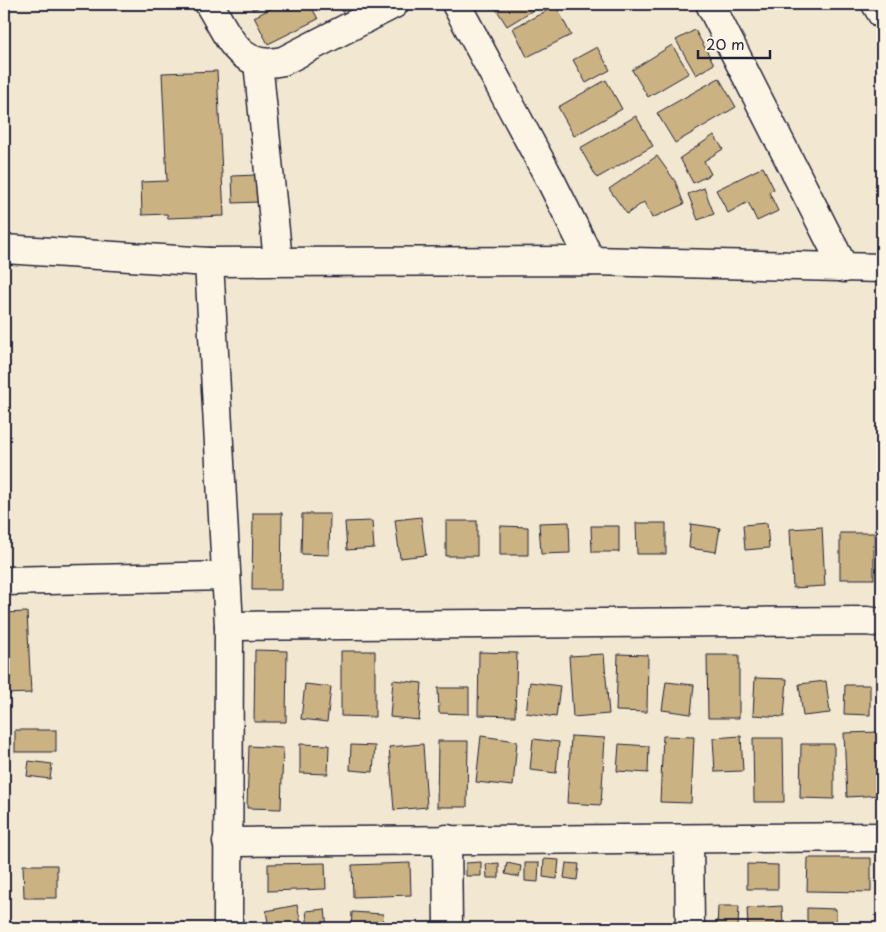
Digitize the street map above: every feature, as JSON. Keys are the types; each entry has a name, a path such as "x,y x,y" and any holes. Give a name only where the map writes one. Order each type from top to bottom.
{"street":[{"path":"209,4 238,52 248,59 270,64 283,60 394,4"},
{"path":"456,4 591,261"},
{"path":"710,4 844,268"},
{"path":"876,4 882,14"},
{"path":"258,62 278,261"},
{"path":"4,249 208,262 591,261 882,268"},
{"path":"208,262 229,626 228,928"},
{"path":"4,580 226,576"},
{"path":"229,626 858,621 882,623"},
{"path":"228,842 882,836"},
{"path":"689,838 690,928"},
{"path":"447,839 448,928"}],"building":[{"path":"250,4 265,4 253,10"},
{"path":"280,4 310,4 318,19 268,44 254,17"},
{"path":"337,4 355,4 342,12"},
{"path":"493,4 543,4 507,26"},
{"path":"556,6 571,35 527,57 513,28"},
{"path":"695,30 714,64 696,75 676,40"},
{"path":"672,45 689,73 648,97 632,70"},
{"path":"597,47 610,70 586,83 573,60"},
{"path":"217,71 224,216 168,218 167,214 142,215 141,182 167,181 162,73"},
{"path":"719,78 736,107 675,143 657,113"},
{"path":"606,80 622,109 574,136 558,107"},
{"path":"636,116 653,146 597,178 580,148"},
{"path":"714,135 723,149 704,161 711,174 693,183 680,158"},
{"path":"657,156 675,181 684,204 652,218 644,202 627,214 609,189"},
{"path":"763,167 774,189 769,192 778,211 757,221 748,202 728,213 716,190"},
{"path":"256,175 258,202 233,203 232,176"},
{"path":"704,188 714,214 698,220 688,194"},
{"path":"253,513 282,513 281,590 252,590"},
{"path":"302,514 330,514 329,555 301,554"},
{"path":"421,517 426,555 400,558 395,520"},
{"path":"372,521 374,548 347,550 345,522"},
{"path":"446,521 477,521 477,556 446,556"},
{"path":"569,522 570,553 541,554 539,523"},
{"path":"636,523 666,523 666,554 637,554"},
{"path":"767,523 769,548 745,550 743,525"},
{"path":"691,524 720,528 716,552 689,548"},
{"path":"500,526 528,527 528,555 500,555"},
{"path":"591,526 619,526 619,552 592,552"},
{"path":"822,527 825,586 793,588 790,529"},
{"path":"840,533 874,533 874,579 840,579"},
{"path":"27,612 31,693 4,694 4,613"},
{"path":"255,650 287,651 286,722 254,722"},
{"path":"341,651 375,651 375,717 341,716"},
{"path":"479,652 517,653 515,716 478,715"},
{"path":"604,654 609,714 573,717 569,656"},
{"path":"618,654 648,655 647,712 616,711"},
{"path":"707,655 739,655 739,718 708,718"},
{"path":"755,678 787,679 784,717 753,715"},
{"path":"393,680 422,683 419,720 390,717"},
{"path":"826,681 830,713 803,716 799,684"},
{"path":"530,682 560,686 556,717 526,713"},
{"path":"666,682 694,685 691,714 662,710"},
{"path":"305,684 331,687 327,722 301,719"},
{"path":"845,685 870,685 870,715 844,714"},
{"path":"438,688 469,688 469,714 439,713"},
{"path":"15,730 56,730 56,752 15,752"},
{"path":"880,732 882,795 847,797 844,733"},
{"path":"481,736 517,741 513,786 476,782"},
{"path":"571,736 605,738 601,805 567,803"},
{"path":"663,736 694,737 691,803 660,802"},
{"path":"741,736 743,771 715,772 713,738"},
{"path":"753,738 783,738 784,802 754,802"},
{"path":"533,739 559,742 556,773 530,770"},
{"path":"438,741 468,741 467,807 437,807"},
{"path":"300,744 329,745 328,774 300,773"},
{"path":"423,744 427,807 394,810 389,747"},
{"path":"619,744 649,746 648,773 617,771"},
{"path":"801,744 834,744 834,799 800,798"},
{"path":"351,745 375,746 373,772 350,770"},
{"path":"249,746 283,748 281,809 247,808"},
{"path":"29,761 52,764 50,779 27,776"},
{"path":"808,858 871,858 871,892 807,891"},
{"path":"544,859 559,860 557,879 543,877"},
{"path":"481,862 481,876 466,876 466,863"},
{"path":"325,863 326,889 268,891 268,864"},
{"path":"410,863 411,895 353,897 352,865"},
{"path":"499,863 499,878 487,878 486,864"},
{"path":"507,863 521,866 519,877 505,874"},
{"path":"525,863 539,863 538,882 525,881"},
{"path":"566,863 579,864 577,880 564,878"},
{"path":"747,864 778,865 778,889 747,889"},
{"path":"23,865 57,865 57,898 24,898"},
{"path":"297,905 302,928 269,928 266,911"},
{"path":"718,906 739,906 738,928 717,928"},
{"path":"782,906 783,928 748,928 747,908"},
{"path":"807,908 836,909 836,928 807,928"},
{"path":"325,909 327,928 308,928 306,911"},
{"path":"352,912 383,914 382,928 351,928"}]}
